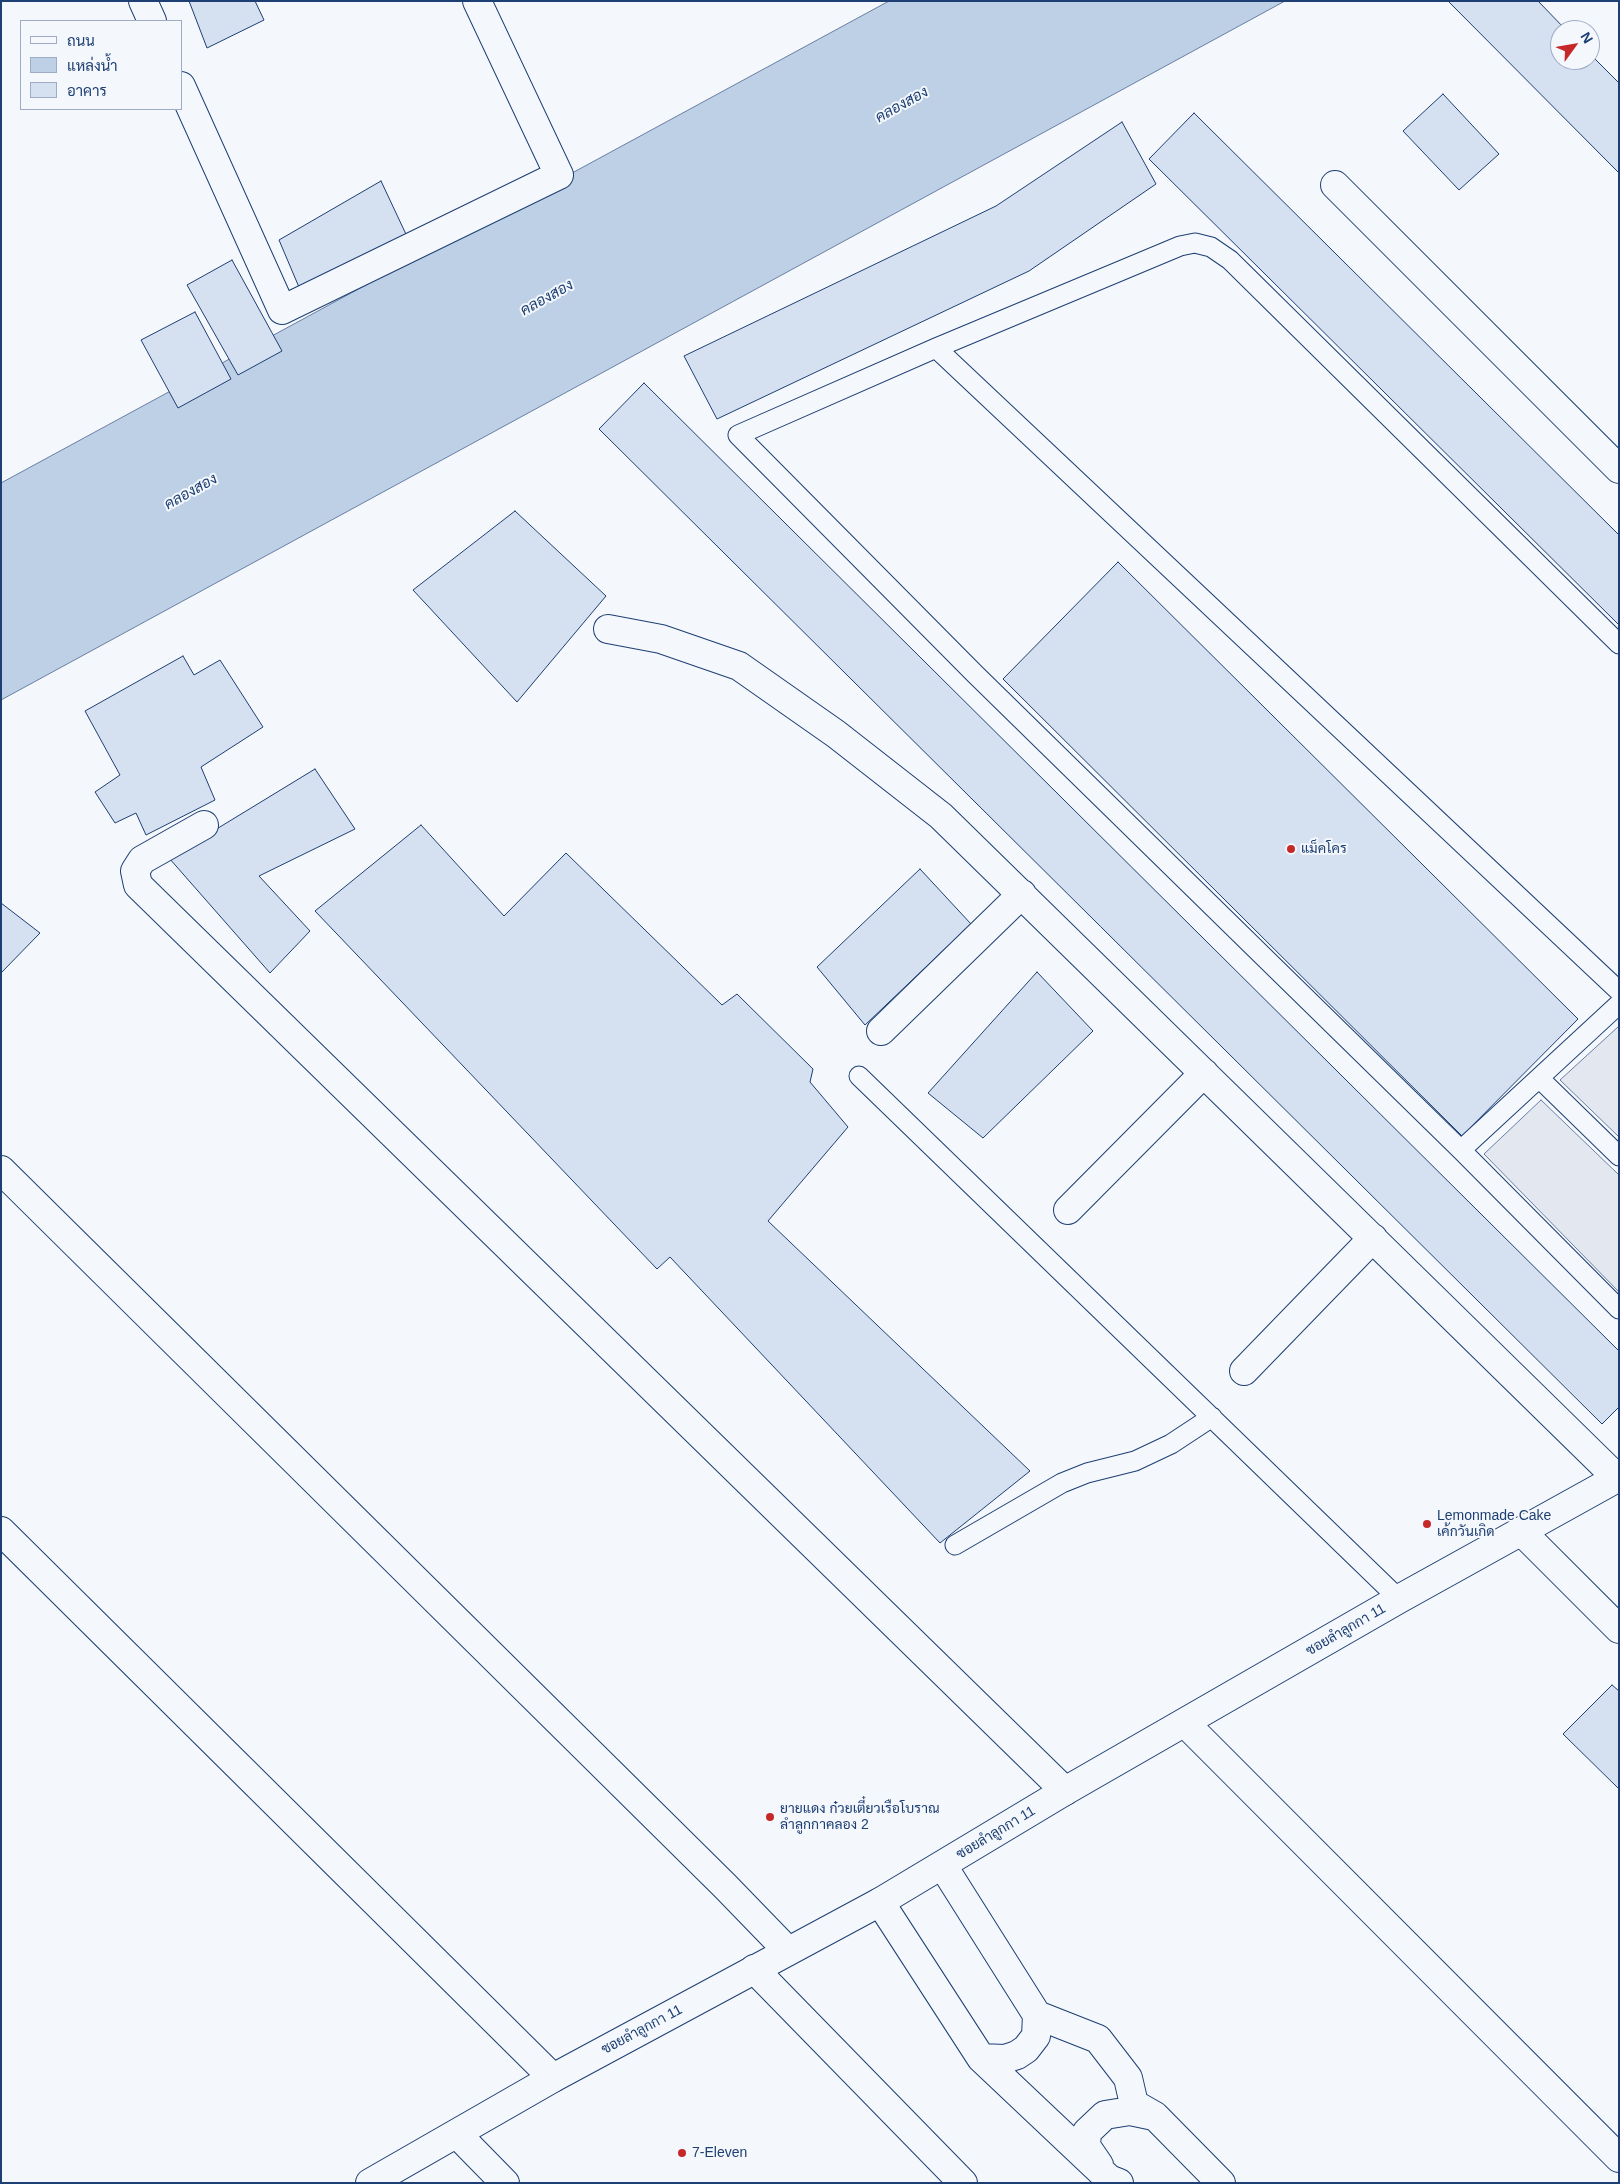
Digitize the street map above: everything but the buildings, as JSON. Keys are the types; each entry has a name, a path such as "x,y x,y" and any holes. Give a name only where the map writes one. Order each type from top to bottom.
{"street":[{"path":"143,1 152,20"},
{"path":"182,88 282,310 559,175 477,1"},
{"path":"1335,185 1619,469"},
{"path":"608,629 661,638 738,666 836,734 941,816 1618,1478"},
{"path":"204,825 142,860 135,870 138,885 1065,1791"},
{"path":"881,1032 1022,894"},
{"path":"1068,1210 1204,1073"},
{"path":"1,1170 725,1886 788,1951"},
{"path":"1244,1371 1373,1238"},
{"name":"ซอยลำลูกกา 11","path":"370,2183 553,2078 880,1902 943,1866 1065,1791 1400,1599 1618,1478"},
{"path":"1,1531 553,2078"},
{"path":"1522,1532 1619,1629"},
{"path":"1185,1723 1619,2158"},
{"path":"943,1866 1037,2015 1036,2036 1026,2049 1017,2055 1005,2059 981,2058"},
{"path":"880,1902 981,2058 1114,2181"},
{"path":"754,1969 963,2183"},
{"path":"1037,2015 1098,2039 1128,2078 1134,2104 1155,2116 1220,2183"},
{"path":"1114,2181 1086,2146 1087,2132 1105,2115 1130,2111 1155,2116"},
{"path":"457,2134 505,2183"}],"lane":[{"path":"1619,644 1230,260 1211,247 1195,243 1180,246 936,348 738,435 975,674 1461,1150 1619,1308"},
{"path":"936,348 1619,991"},
{"path":"1461,1150 1619,1004"},
{"path":"859,1076 1400,1599"},
{"path":"1539,1078 1619,1156"},
{"path":"955,1545 1062,1482 1135,1461 1171,1444 1212,1418"}],"shaded area":[{"path":"1619,1026 1619,1137 1560,1080"},
{"path":"1541,1100 1619,1175 1619,1292 1484,1154"}],"water":[{"name":"คลองสอง","path":"889,1 1285,1 1,700 1,483"}],"place":[{"name":"แม็คโคร","path":"1291,849"},
{"name":"Lemonmade Cake เค้กวันเกิด","path":"1427,1524"},
{"name":"ยายแดง ก๋วยเตี๋ยวเรือโบราณ ลำลูกกาคลอง 2","path":"770,1817"},
{"name":"7-Eleven","path":"682,2153"}]}
